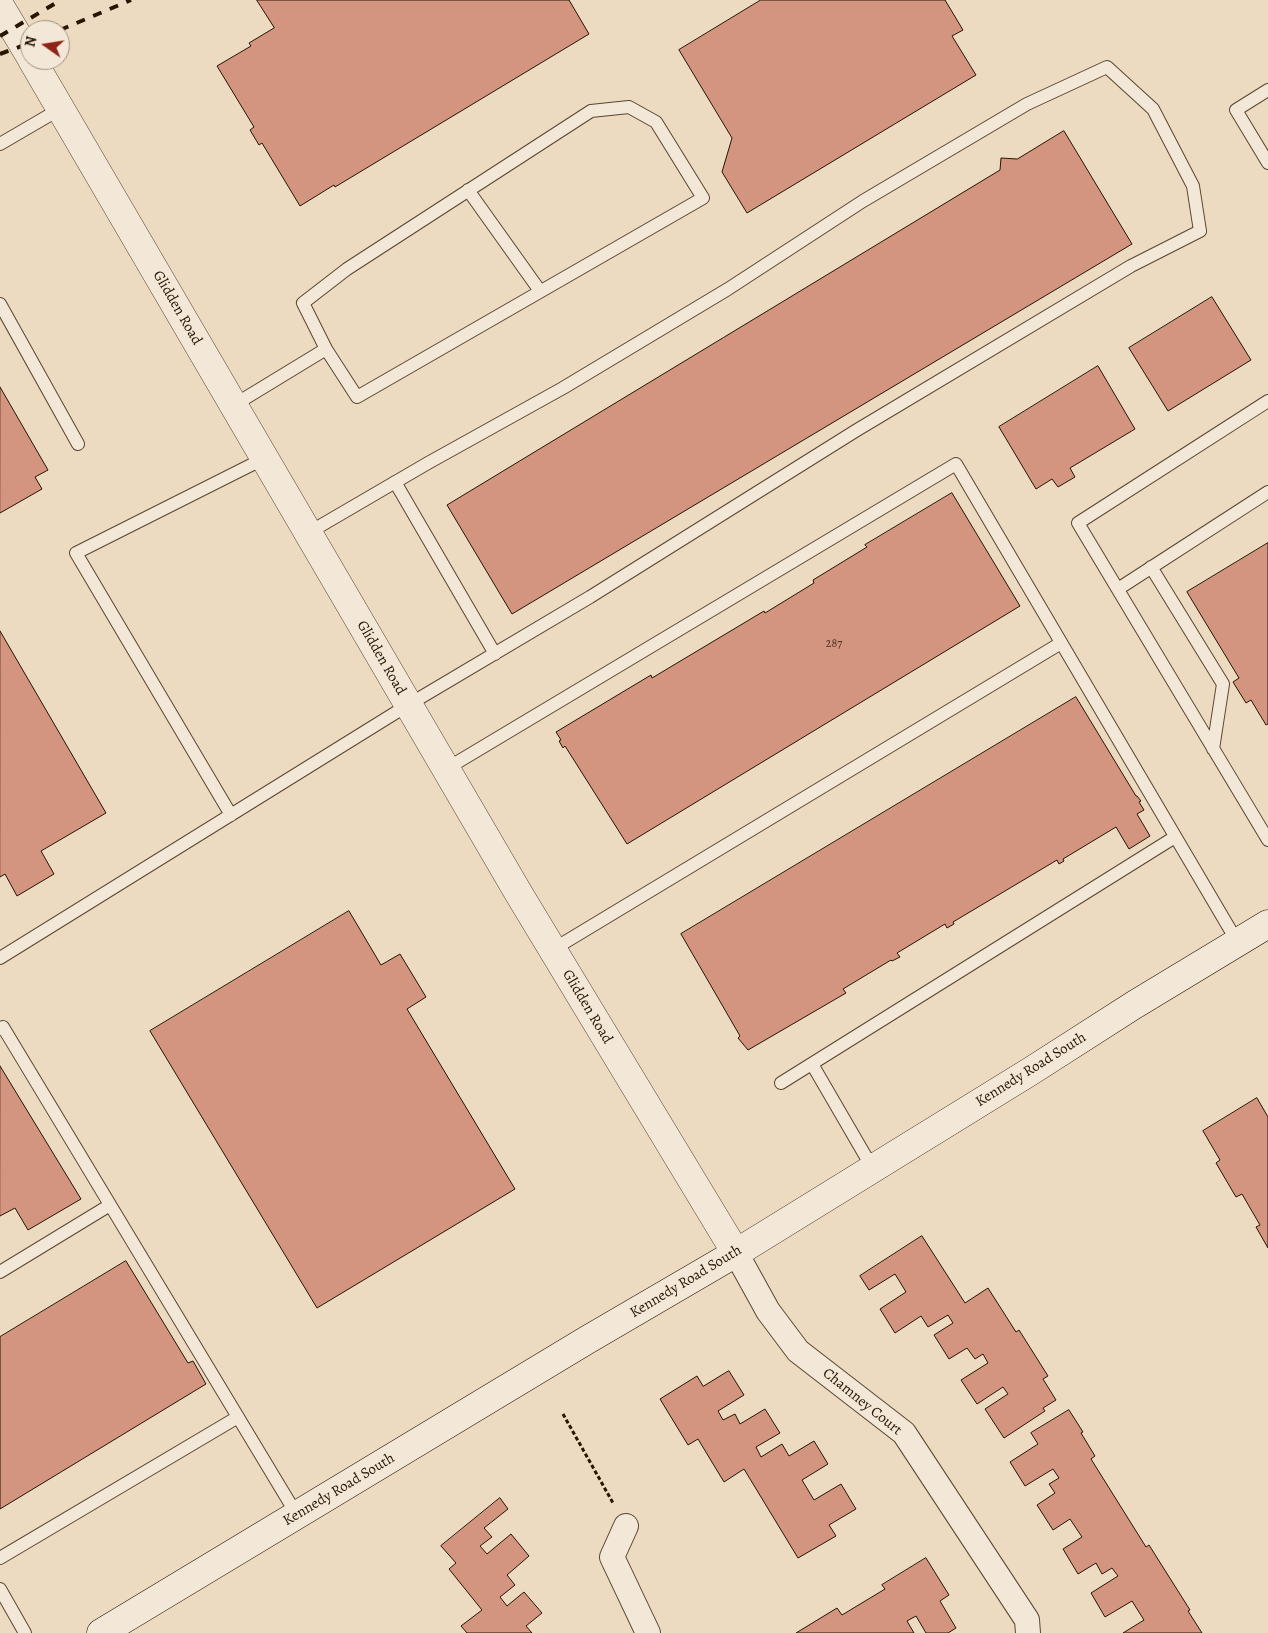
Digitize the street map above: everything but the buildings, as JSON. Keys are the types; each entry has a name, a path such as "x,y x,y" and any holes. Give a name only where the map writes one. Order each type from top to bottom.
{"street":[{"path":"0,6 20,39"},
{"name":"Glidden Road","path":"38,70 552,950 736,1253"},
{"name":"Kennedy Road South","path":"101,1633 736,1253 1134,1005 1268,924"},
{"name":"Chamney Court","path":"736,1253 768,1311 798,1351 904,1433 1027,1620 1028,1633"},
{"path":"626,1526 612,1557 648,1633"}],"lane":[{"path":"0,958 408,705 598,592 883,415 1131,266 1200,230 1193,186 1153,109 1107,67 1027,104 863,201 728,289 563,388 308,533"},
{"path":"1268,90 1236,110 1268,163"},
{"path":"629,107 656,122 703,198 540,291 357,396 326,349 302,303 347,269 591,112 629,107"},
{"path":"0,144 60,110"},
{"path":"468,190 540,291"},
{"path":"0,304 78,444"},
{"path":"234,405 326,349"},
{"path":"1268,401 1078,523 1268,840"},
{"path":"230,815 76,553 265,458"},
{"path":"446,769 956,464 1238,943"},
{"path":"395,482 495,654"},
{"path":"1118,588 1268,492"},
{"path":"1151,567 1223,684 1213,749"},
{"path":"552,950 1061,643"},
{"path":"781,1083 1175,837"},
{"path":"0,1029 3,1027 296,1515"},
{"path":"812,1064 873,1169"},
{"path":"0,1272 110,1205"},
{"path":"0,1558 238,1417"},
{"path":"0,1589 25,1633"}],"path":[{"path":"563,1414 626,1526"}],"railway":[{"path":"0,36 61,0"},
{"path":"70,26 131,0"},
{"path":"0,54 20,47"}]}
